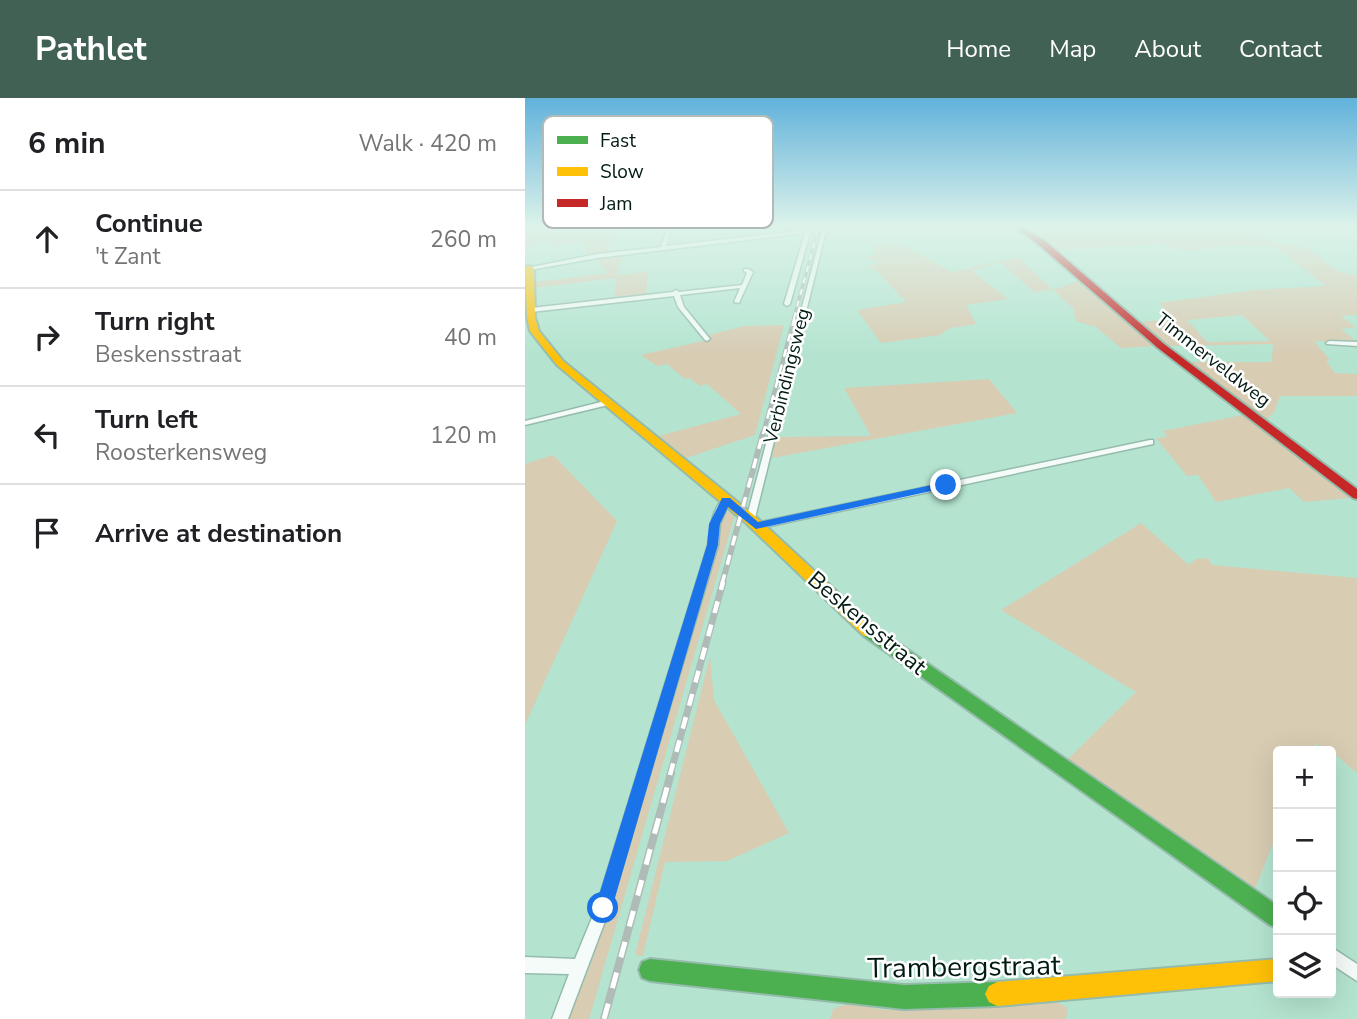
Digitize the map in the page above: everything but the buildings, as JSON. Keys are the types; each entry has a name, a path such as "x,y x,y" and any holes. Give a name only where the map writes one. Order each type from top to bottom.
{"street":[{"name":"Beskensstraat","path":"527,269 535,331 552,354 605,403 754,523 853,617 911,663 1273,915"},
{"path":"787,304 796,269"},
{"name":"Verbindingsweg","path":"754,523 812,269"},
{"name":"Timmerveldweg","path":"1072,269 1161,346 1357,495"},
{"path":"737,302 750,272 746,270"},
{"path":"531,310 744,286"},
{"path":"676,292 681,307 707,339"},
{"path":"1329,343 1357,344"},
{"path":"525,423 605,403"},
{"path":"754,523 1150,442"},
{"path":"560,1019 603,908 713,545 715,524 726,500"},
{"path":"1336,958 1357,973"},
{"path":"525,965 581,967"},
{"name":"Trambergstraat","path":"650,970 857,994 915,997 1043,992 1273,970"}],"shaded area":[{"path":"605,269 619,269 617,275 648,272 646,294 614,297 616,278 534,288 535,282 608,273"},
{"path":"872,269 946,269 952,272 978,269 972,271 1008,299 966,305 976,324 950,328 940,335 881,343 857,310 906,302"},
{"path":"1008,269 1031,269 1053,290 1034,292"},
{"path":"1304,269 1334,269 1357,275 1357,315 1341,316 1356,327 1341,329 1357,342 1314,341 1330,360 1326,361 1335,373 1357,374 1357,396 1280,396 1274,412 1267,419 1191,362 1272,362 1273,344 1169,346 1140,322 1174,319 1159,303 1254,290 1326,286","holes":["1242,315 1270,341 1207,342 1187,320"]},
{"path":"1077,281 1154,346 1121,348 1096,327 1076,321 1073,308 1053,290"},
{"path":"784,325 755,435 683,459 655,437 741,414 707,384 700,386 689,378 685,379 667,364 657,366 641,355 707,340 709,335 744,326"},
{"path":"989,379 1017,413 772,458 776,437 871,436 844,388"},
{"path":"1243,415 1350,498 1304,502 1289,488 1216,502 1198,475 1187,476 1156,438 1167,437 1163,431"},
{"path":"553,455 617,521 525,725 525,464"},
{"path":"724,510 735,514 589,1019 567,1019 587,974 615,893"},
{"path":"1141,523 1189,565 1196,559 1208,558 1212,565 1357,578 1357,773 1336,755 1336,746 1273,746 1273,844 1254,891 1066,761 1136,692 1001,610"},
{"path":"710,656 714,700 789,833 727,861 665,862 643,956 635,955"},
{"path":"1049,998 1068,1008 1066,1019 830,1019 833,1009 847,1005 884,1010 911,1010"}],"railway":[{"path":"794,318 807,269"},
{"path":"763,434 795,316"},
{"path":"722,584 763,433"},
{"path":"670,775 723,582"},
{"path":"604,1019 671,773"}],"traffic: fast":[{"path":"870,632 1273,914"},
{"path":"650,970 904,997 997,994"}],"traffic: slow":[{"path":"530,269 531,317 535,331 560,363 751,520 870,632"},
{"path":"997,994 1273,970"}],"traffic: jam":[{"path":"1072,269 1161,346 1357,495"}],"route":[{"path":"603,908 713,545 715,524 726,500 756,526 946,485"}]}
